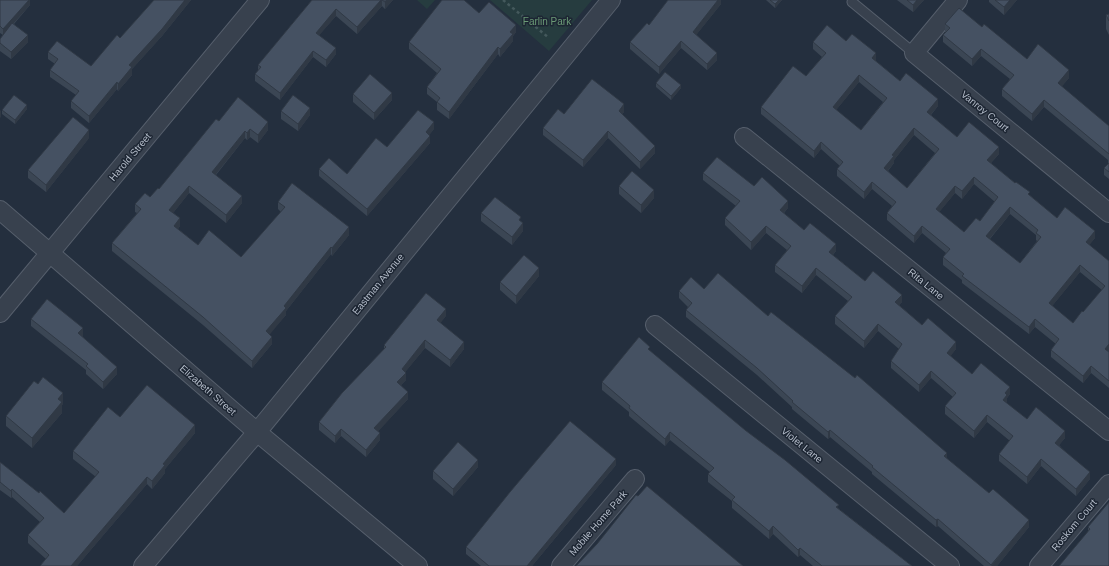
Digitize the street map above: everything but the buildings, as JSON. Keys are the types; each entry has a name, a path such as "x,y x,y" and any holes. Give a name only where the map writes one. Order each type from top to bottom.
{"street":[{"name":"Harold Street","path":"0,313 260,0"},
{"name":"Eastman Avenue","path":"142,566 256,432 611,0"},
{"path":"914,53 958,0"},
{"name":"Vanroy Court","path":"914,53 1109,213"},
{"name":"Rita Lane","path":"744,137 1109,431"},
{"name":"Elizabeth Street","path":"0,210 411,564"},
{"name":"Violet Lane","path":"655,325 950,566"},
{"name":"Mobile Home Park","path":"561,566 635,479"},
{"name":"Roskom Court","path":"1039,566 1109,484"}],"lane":[{"path":"852,2 914,53"}],"path":[{"path":"503,0 549,38"}],"green space":[{"path":"417,0 435,0 427,9"},
{"name":"Farlin Park","path":"490,0 592,0 549,51"}]}
